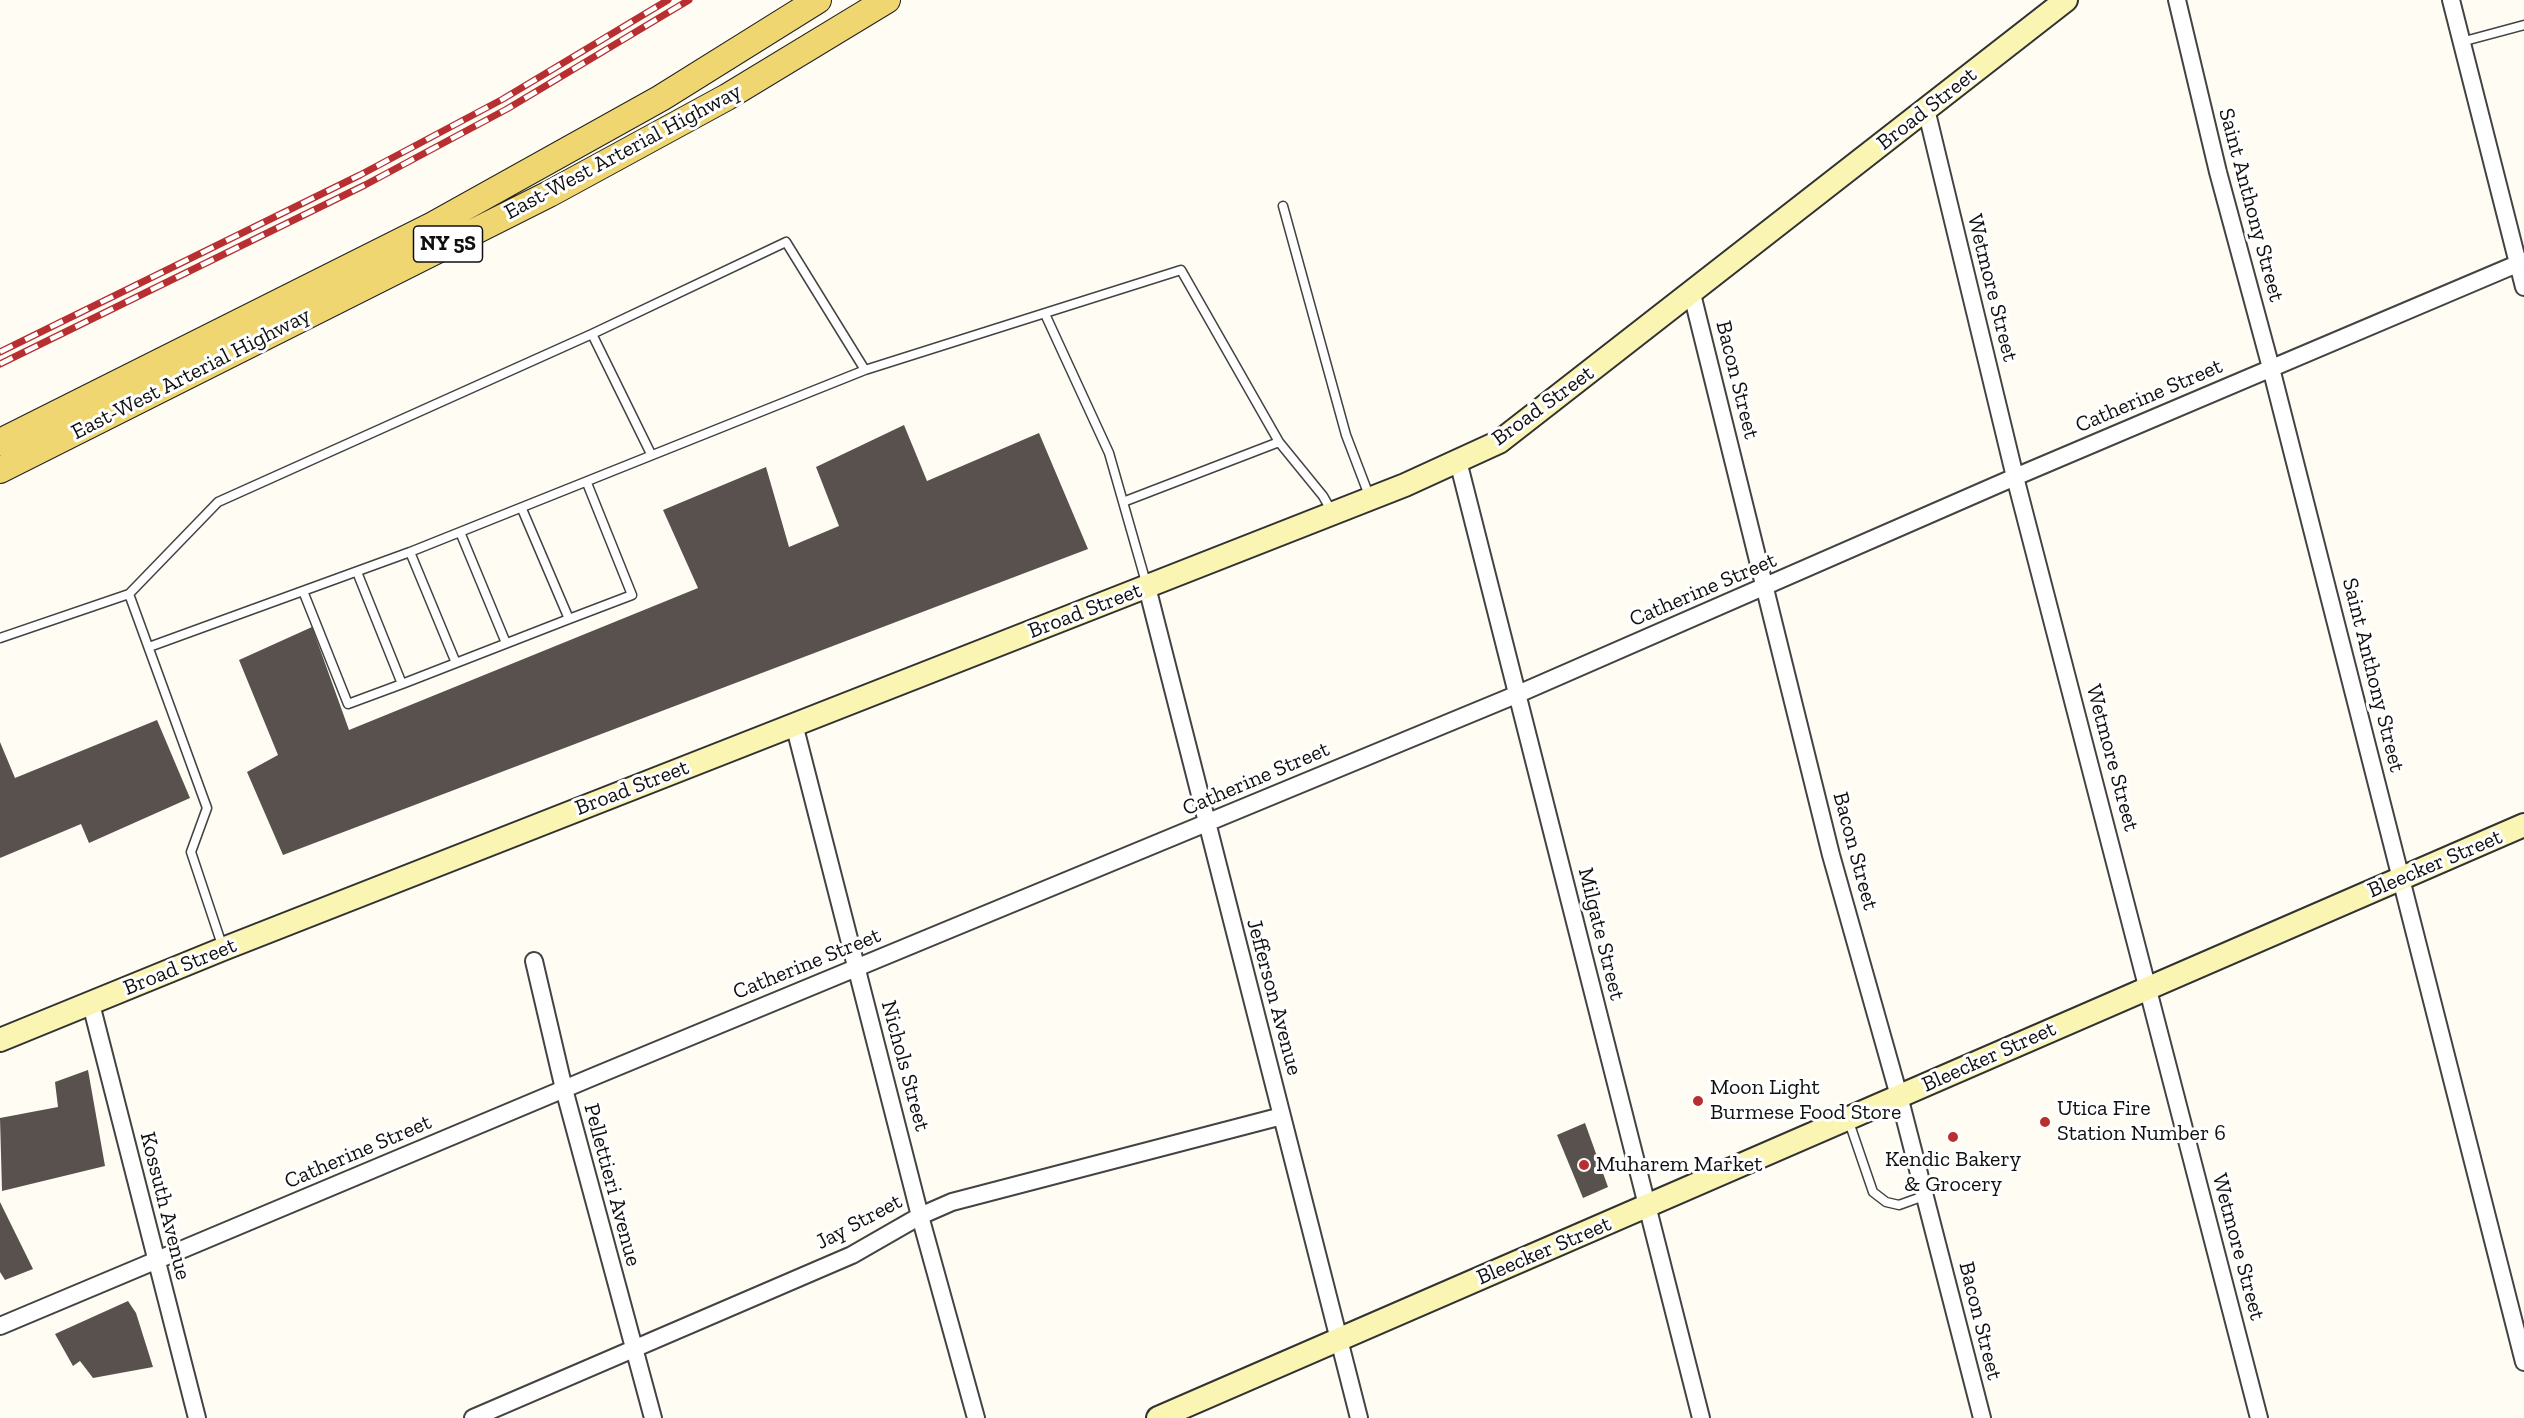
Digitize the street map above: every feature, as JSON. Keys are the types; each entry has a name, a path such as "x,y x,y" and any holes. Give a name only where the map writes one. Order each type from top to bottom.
{"main road":[{"name":"East-West Arterial Highway","path":"0,442 433,225 662,98 818,0"},
{"name":"East-West Arterial Highway","path":"0,470 549,194 727,97 886,0"},
{"name":"Broad Street","path":"0,1040 223,949 1371,498 1499,442 1692,294 2066,0"},
{"name":"Bleecker Street","path":"1158,1418 2524,825"}],"street":[{"name":"Saint Anthony Street","path":"2177,0 2218,172 2271,368 2524,1362"},
{"path":"2451,0 2521,262 2524,287"},
{"name":"Wetmore Street","path":"1926,109 2015,477 2259,1418"},
{"name":"Catherine Street","path":"0,1326 564,1089 1518,694 2015,477 2521,262"},
{"name":"Bacon Street","path":"1692,294 1832,855 1899,1096 1982,1418"},
{"name":"Milgate Street","path":"1458,461 1701,1418"},
{"name":"Jefferson Avenue","path":"1147,587 1359,1418"},
{"name":"Nichols Street","path":"794,724 920,1216 976,1418"},
{"name":"Pellettieri Avenue","path":"534,961 564,1089 652,1418"},
{"name":"Kossuth Avenue","path":"91,1004 197,1418"},
{"name":"Jay Street","path":"473,1418 852,1255 920,1216 952,1202 1282,1116"}],"lane":[{"path":"2462,42 2524,25"},
{"path":"1283,206 1346,435 1371,498"},
{"path":"0,638 129,594 218,502 592,333 786,242 865,370"},
{"path":"149,647 357,572 522,509 651,454 865,370 1181,270 1279,442 1323,496 1333,513"},
{"path":"1045,314 1109,453 1147,587"},
{"path":"592,333 651,454"},
{"path":"1123,502 1279,442"},
{"path":"303,591 348,704 402,684 632,595 587,483"},
{"path":"522,509 569,619"},
{"path":"460,532 506,644"},
{"path":"410,552 456,663"},
{"path":"357,572 402,684"},
{"path":"129,594 207,808 190,852 223,949"},
{"path":"1848,1119 1873,1192 1886,1203 1899,1205 1924,1196"}],"building":[{"path":"904,425 927,481 1039,433 1088,549 283,855 247,772 278,755 239,660 312,627 349,730 698,588 663,510 766,467 789,547 839,526 816,467"},
{"path":"157,720 190,798 89,843 81,824 0,858 0,742 15,778"},
{"path":"88,1070 105,1166 2,1191 0,1118 58,1107 55,1082"},
{"name":"Muharem Market","path":"1585,1123 1608,1187 1583,1198 1557,1135"},
{"path":"0,1202 33,1269 5,1280 0,1272"},
{"path":"128,1301 136,1313 153,1367 93,1378 80,1361 73,1366 55,1334"}],"railway":[{"path":"0,352 360,175 503,99 668,0"},
{"path":"0,364 365,185 507,109 689,0"}],"place":[{"name":"Moon Light Burmese Food Store","path":"1698,1101"},
{"name":"Utica Fire Station Number 6","path":"2045,1122"},
{"name":"Kendic Bakery & Grocery","path":"1953,1137"},
{"name":"Muharem Market","path":"1584,1165"}]}
